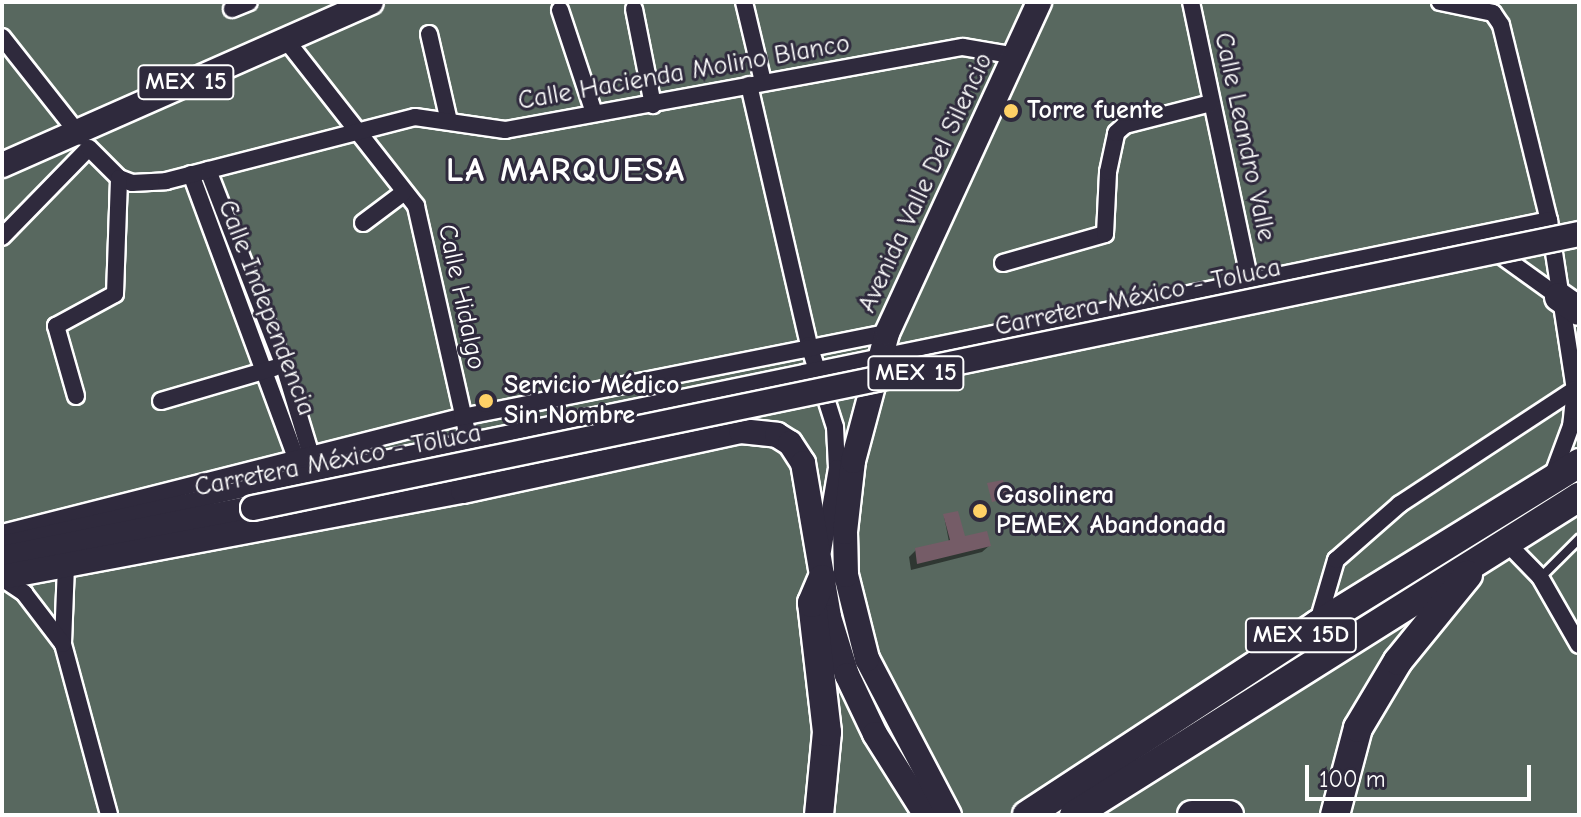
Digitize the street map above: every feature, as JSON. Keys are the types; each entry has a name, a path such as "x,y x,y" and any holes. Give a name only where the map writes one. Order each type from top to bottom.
{"highway":[{"name":"MEX 15D","path":"1027,815 1317,625 1579,463"},
{"name":"MEX 15D","path":"1074,815 1579,497"},
{"path":"1335,815 1358,728 1398,661 1466,577 1506,542"},
{"path":"819,815 827,732 812,603 830,570"},
{"path":"1192,815 1229,815"}],"main road":[{"name":"MEX 15","path":"2,165 83,140 286,40 371,2"},
{"name":"Avenida Valle Del Silencio","path":"830,570 845,532 853,461 884,344 1039,2"},
{"name":"Carretera México - Toluca","path":"2,558 1579,234"},
{"path":"2,577 463,491 741,431 760,431 790,443 803,463 830,570 847,675 875,734 934,809"}],"street":[{"path":"232,9 249,2"},
{"path":"744,2 756,83 809,345 835,427 837,468 830,570"},
{"name":"Calle Leandro Valle","path":"1191,2 1250,282"},
{"path":"1440,2 1493,13 1501,25 1569,304 1575,389 1571,426 1550,481"},
{"path":"634,9 653,105"},
{"path":"560,10 594,113"},
{"path":"429,34 449,121"},
{"path":"2,37 83,140 119,178 115,294 56,326 76,396"},
{"name":"Calle Hidalgo","path":"286,40 416,206 469,442"},
{"name":"Calle Hacienda Molino Blanco","path":"119,178 140,183 191,174 415,117 505,130 963,47 1016,56"},
{"path":"1003,263 1105,234 1108,172 1116,133 1125,125 1211,103"},
{"path":"2,237 83,140"},
{"name":"Calle Independencia","path":"208,170 255,292 275,368 310,475"},
{"name":"Calle Independencia","path":"191,174 237,302 275,368"},
{"path":"363,223 403,193"},
{"path":"2,533 462,417 809,345 884,344 1250,282 1549,220"},
{"path":"1477,233 1514,267 1569,304"},
{"path":"237,302 255,292"},
{"path":"2,544 310,475 817,371 884,344"},
{"path":"161,401 275,368"},
{"path":"1317,625 1336,560 1400,504 1575,389"},
{"path":"1506,542 1540,577 1579,645"},
{"path":"66,565 63,644 109,815"},
{"path":"2,577 24,593 63,644"}],"lane":[{"path":"1540,577 1579,539"}],"green space":[{"path":"2,2 1579,2 1579,815 2,815"}],"building":[{"path":"1003,480 1008,498 992,502 987,483"},
{"path":"958,511 965,536 987,531 991,546 917,564 915,548 950,540 943,514"}],"place":[{"name":"Torre fuente","path":"1011,111"},
{"name":"Servicio Médico Sin Nombre","path":"486,401"},
{"name":"Gasolinera PEMEX Abandonada","path":"980,511"}],"district":[{"name":"LA MARQUESA","path":"566,171"}]}
